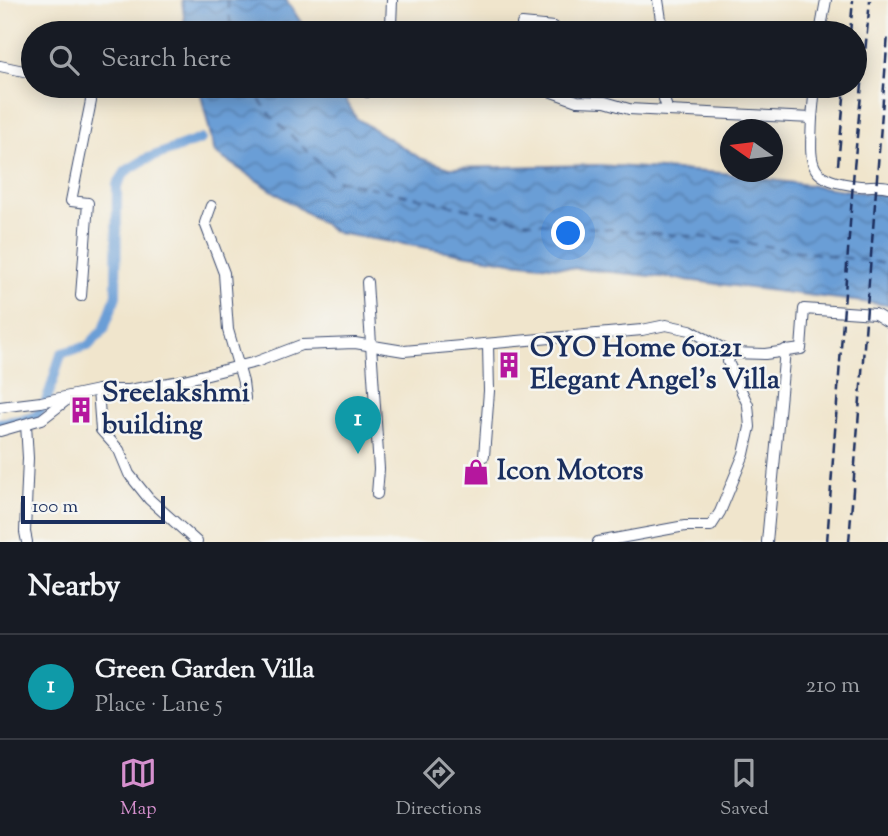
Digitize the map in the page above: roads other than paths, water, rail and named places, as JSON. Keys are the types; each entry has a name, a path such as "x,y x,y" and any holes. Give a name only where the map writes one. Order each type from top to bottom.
{"street":[{"path":"391,21 392,0"},
{"path":"659,0 662,21"},
{"path":"822,21 826,0"},
{"path":"0,66 21,70"},
{"path":"80,296 88,203 71,201 90,98"},
{"path":"569,98 577,101 605,102 629,110 812,118"},
{"path":"664,98 668,111"},
{"path":"814,98 811,148 814,167 819,175 825,179 862,187 888,187"},
{"path":"211,206 205,223 224,273 228,330 245,398"},
{"path":"367,282 379,469 377,494"},
{"path":"0,407 98,390 130,390 180,381 239,366 300,345 355,342 404,351 642,330 666,325 690,330 731,353 765,354 801,349 804,309 875,314 888,322"},
{"path":"484,456 489,391 488,345"},
{"path":"767,542 785,350"},
{"path":"598,542 652,530 711,526 720,512 744,454 750,427 748,405 728,362 731,353"},
{"path":"98,390 101,430 119,450 129,474 149,499 197,542"},
{"path":"0,431 42,419 72,396"},
{"path":"26,424 27,542"}],"water":[{"path":"182,0 286,0 300,21 185,21"},
{"path":"202,98 345,98 356,118 420,158 450,168 597,165 720,173 720,182 783,181 888,196 888,305 662,277 512,262 337,233 215,153"}],"waterway":[{"path":"0,423 33,417 39,413 47,398 62,353 88,346 104,329 116,296 117,185 126,171 146,159 201,139"}],"railway":[{"path":"851,21 853,0"},
{"path":"867,32 870,0"},
{"path":"849,542 888,34"},
{"path":"838,165 844,98"},
{"path":"827,542 861,98"}],"place":[{"name":"OYO Home 60121 Elegant Angel's Villa","path":"509,365"},
{"name":"Sreelakshmi building","path":"81,410"},
{"name":"Green Garden Villa","path":"358,454"},
{"name":"Icon Motors","path":"476,472"}]}
